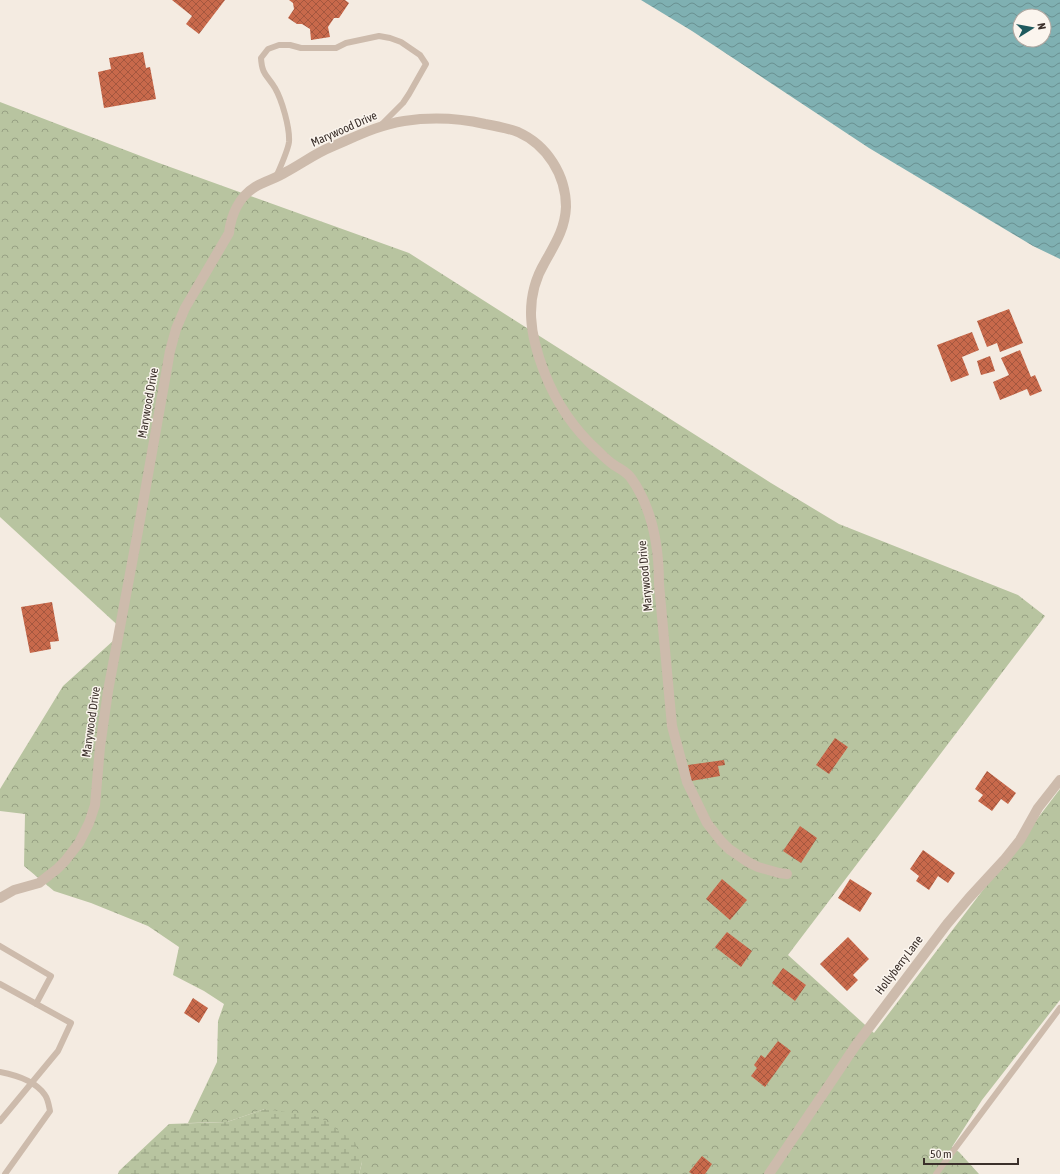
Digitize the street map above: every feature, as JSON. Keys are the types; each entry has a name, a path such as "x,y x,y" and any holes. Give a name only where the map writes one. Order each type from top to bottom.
{"street":[{"name":"Marywood Drive","path":"0,898 14,890 39,883 57,869 79,843 89,823 95,805 100,747 108,691 170,351 176,329 185,308 229,234 230,222 234,211 247,193 256,186 276,178 327,148 380,126 426,118 448,118 471,121 507,129 528,138 537,144 553,161 558,171 565,193 565,216 559,238 535,283 531,305 533,340 545,374 566,415 580,433 596,449 630,476 641,495 650,516 656,538 659,561 659,584 672,726 687,782 698,807 713,833 734,852 758,867 787,874"},
{"name":"Hollyberry Lane","path":"769,1174 856,1045 947,924 1020,840 1038,808 1060,780"}],"lane":[{"path":"276,178 289,143 280,98 275,88 262,70 261,58 268,49 290,45 301,48 336,48 346,43 379,36 401,42 420,55 426,64 413,88 403,103 380,126"},
{"path":"0,946 51,976 36,1004"},
{"path":"0,984 71,1023 58,1051 0,1121"},
{"path":"936,1174 1060,1008"},
{"path":"0,1072 31,1083 46,1096 50,1111 5,1174"}],"green space":[{"path":"0,102 159,163 409,253 771,483 839,524 1018,595 1045,616 788,955 874,1033 1060,789 1060,1000 982,1100 952,1147 959,1152 979,1174 359,1174 362,1162 265,1109 227,1122 188,1123 217,1062 218,1021 224,1004 204,991 173,975 179,947 148,926 91,903 54,891 24,866 25,814 0,811 0,789 63,686 124,631 0,517"},
{"path":"265,1109 320,1117 355,1142 362,1162 359,1174 118,1174 119,1171 169,1124 227,1122"}],"water":[{"path":"641,0 1060,0 1060,259 1033,246 869,148 692,31"}],"building":[{"path":"172,0 225,0 199,34 186,24 192,16"},
{"path":"289,0 345,0 349,3 339,18 334,18 328,27 330,37 311,40 310,29 302,24 297,24 288,18 294,9 293,3"},
{"path":"143,52 146,68 150,67 156,99 104,108 98,72 111,69 109,58"},
{"path":"1009,309 1023,343 1000,352 997,343 987,347 977,321"},
{"path":"972,332 979,350 962,357 969,375 951,382 937,345"},
{"path":"1020,350 1031,377 1035,375 1042,391 1030,396 1027,389 1000,400 993,382 1009,375 1001,358"},
{"path":"990,356 995,371 981,375 977,361"},
{"path":"52,602 59,641 50,642 51,649 30,653 21,607"},
{"path":"835,738 848,747 829,774 816,765"},
{"path":"724,760 725,765 718,766 720,776 691,781 688,765"},
{"path":"987,771 1016,793 1008,804 1001,799 992,811 978,801 983,795 975,789"},
{"path":"800,826 817,838 801,863 783,851"},
{"path":"923,850 955,873 948,883 938,876 929,890 916,881 919,876 910,869"},
{"path":"722,879 747,900 730,920 706,899"},
{"path":"850,879 872,893 860,912 838,898"},
{"path":"727,932 752,951 741,967 715,947"},
{"path":"848,937 869,959 853,975 858,980 847,991 820,964"},
{"path":"783,968 806,985 795,1001 772,983"},
{"path":"193,998 208,1008 199,1023 184,1013"},
{"path":"778,1041 791,1051 765,1087 751,1076 757,1068 754,1065 761,1055 765,1058"},
{"path":"702,1156 712,1164 705,1174 692,1174 689,1172"}]}
